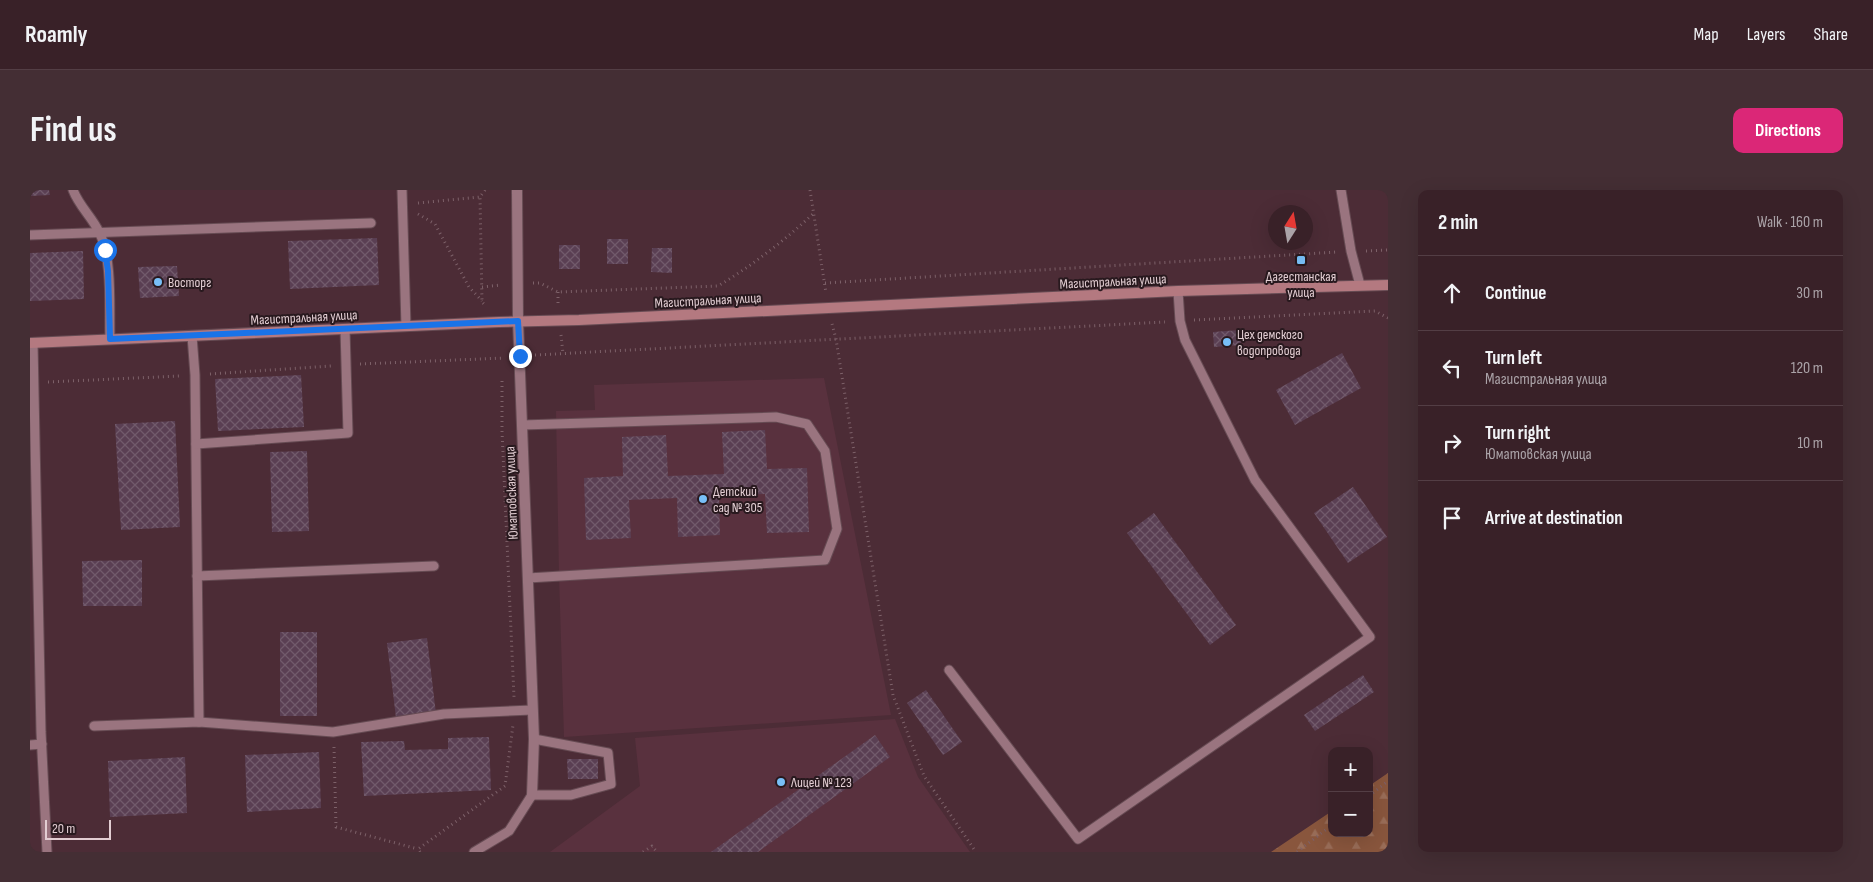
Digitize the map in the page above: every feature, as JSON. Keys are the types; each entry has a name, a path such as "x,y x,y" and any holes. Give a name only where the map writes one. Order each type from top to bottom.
{"street":[{"name":"Юматовская улица","path":"517,190 518,321 534,739 532,795"},
{"name":"Магистральная улица","path":"32,343 518,321 579,320 1178,291 1388,285"}],"lane":[{"path":"73,190 81,206 100,232 105,250 108,271 110,339"},
{"path":"402,190 406,326"},
{"path":"1341,190 1351,251 1360,285"},
{"path":"30,235 371,223"},
{"path":"949,670 1078,840 1370,637 1255,480 1185,340 1180,321 1178,291"},
{"path":"196,444 348,433 345,329"},
{"path":"192,336 195,375 200,722"},
{"path":"32,343 42,744 47,852"},
{"path":"522,425 776,417 807,424 826,451 837,529 825,560 528,578"},
{"path":"197,576 434,566"},
{"path":"94,726 200,722 333,732 444,714 532,710"},
{"path":"474,852 509,831 532,795 571,795 611,784 608,753 534,739"},
{"path":"30,745 42,744"}],"path":[{"path":"482,302 480,197 485,190"},
{"path":"810,190 893,695 924,776 976,852"},
{"path":"402,204 480,197"},
{"path":"402,204 434,224 469,288 499,322 502,367"},
{"path":"540,283 558,292 718,286 737,275 783,241 814,213"},
{"path":"825,283 1388,250"},
{"path":"34,383 1375,311 1388,318"},
{"path":"333,732 336,827 419,850 505,786 514,711 502,432 502,376"},
{"path":"1373,793 1388,781"},
{"path":"1297,852 1328,828"},
{"path":"643,852 652,846 657,852"}],"shaded area":[{"name":"Детский сад № 305","path":"824,378 891,715 564,737 556,411 595,410 594,385"},
{"name":"Лицей № 123","path":"895,719 918,777 970,852 550,852 640,786 635,738"}],"green space":[{"path":"1388,773 1388,852 1271,852 1328,814 1328,837 1373,837 1373,783"}],"building":[{"path":"30,190 49,190 50,195 30,196"},
{"path":"377,238 379,285 290,289 288,241"},
{"path":"607,239 628,239 628,264 607,264"},
{"path":"559,245 580,245 580,269 559,269"},
{"path":"652,248 672,248 672,273 651,272"},
{"path":"83,251 84,299 30,301 30,253"},
{"name":"Восторг","path":"177,266 179,296 140,298 138,267"},
{"name":"Цех демского водопровода","path":"1239,330 1241,345 1214,347 1213,332"},
{"path":"1342,353 1361,388 1295,425 1276,390"},
{"path":"301,375 304,427 218,431 215,379"},
{"path":"175,421 180,527 121,530 115,424"},
{"path":"765,430 767,469 807,468 809,532 767,533 765,494 719,496 720,535 678,537 677,498 629,500 631,538 586,540 584,478 623,476 622,437 666,435 668,476 724,474 722,432"},
{"path":"307,451 309,531 272,532 270,452"},
{"path":"1353,487 1387,537 1348,563 1314,513"},
{"path":"1154,513 1236,625 1210,645 1127,533"},
{"path":"142,560 142,606 83,606 82,561"},
{"path":"280,632 317,632 317,716 280,716"},
{"path":"427,638 436,714 396,718 387,643"},
{"path":"1363,675 1374,692 1315,731 1304,715"},
{"path":"926,690 962,742 943,755 907,703"},
{"path":"875,735 890,757 758,852 711,852"},
{"path":"489,737 491,790 364,796 361,742 404,741 405,750 448,749 448,738"},
{"path":"319,752 321,808 247,812 245,755"},
{"path":"185,757 187,813 110,817 108,761"},
{"path":"567,759 598,759 598,779 568,779"}],"place":[{"name":"Дагестанская улица","path":"1301,260"},
{"name":"Восторг","path":"158,282"},
{"name":"Цех демского водопровода","path":"1227,342"},
{"name":"Детский сад № 305","path":"703,499"},
{"name":"Лицей № 123","path":"781,782"}],"route":[{"path":"105,250 108,271 110,339 518,321 520,356"}]}
